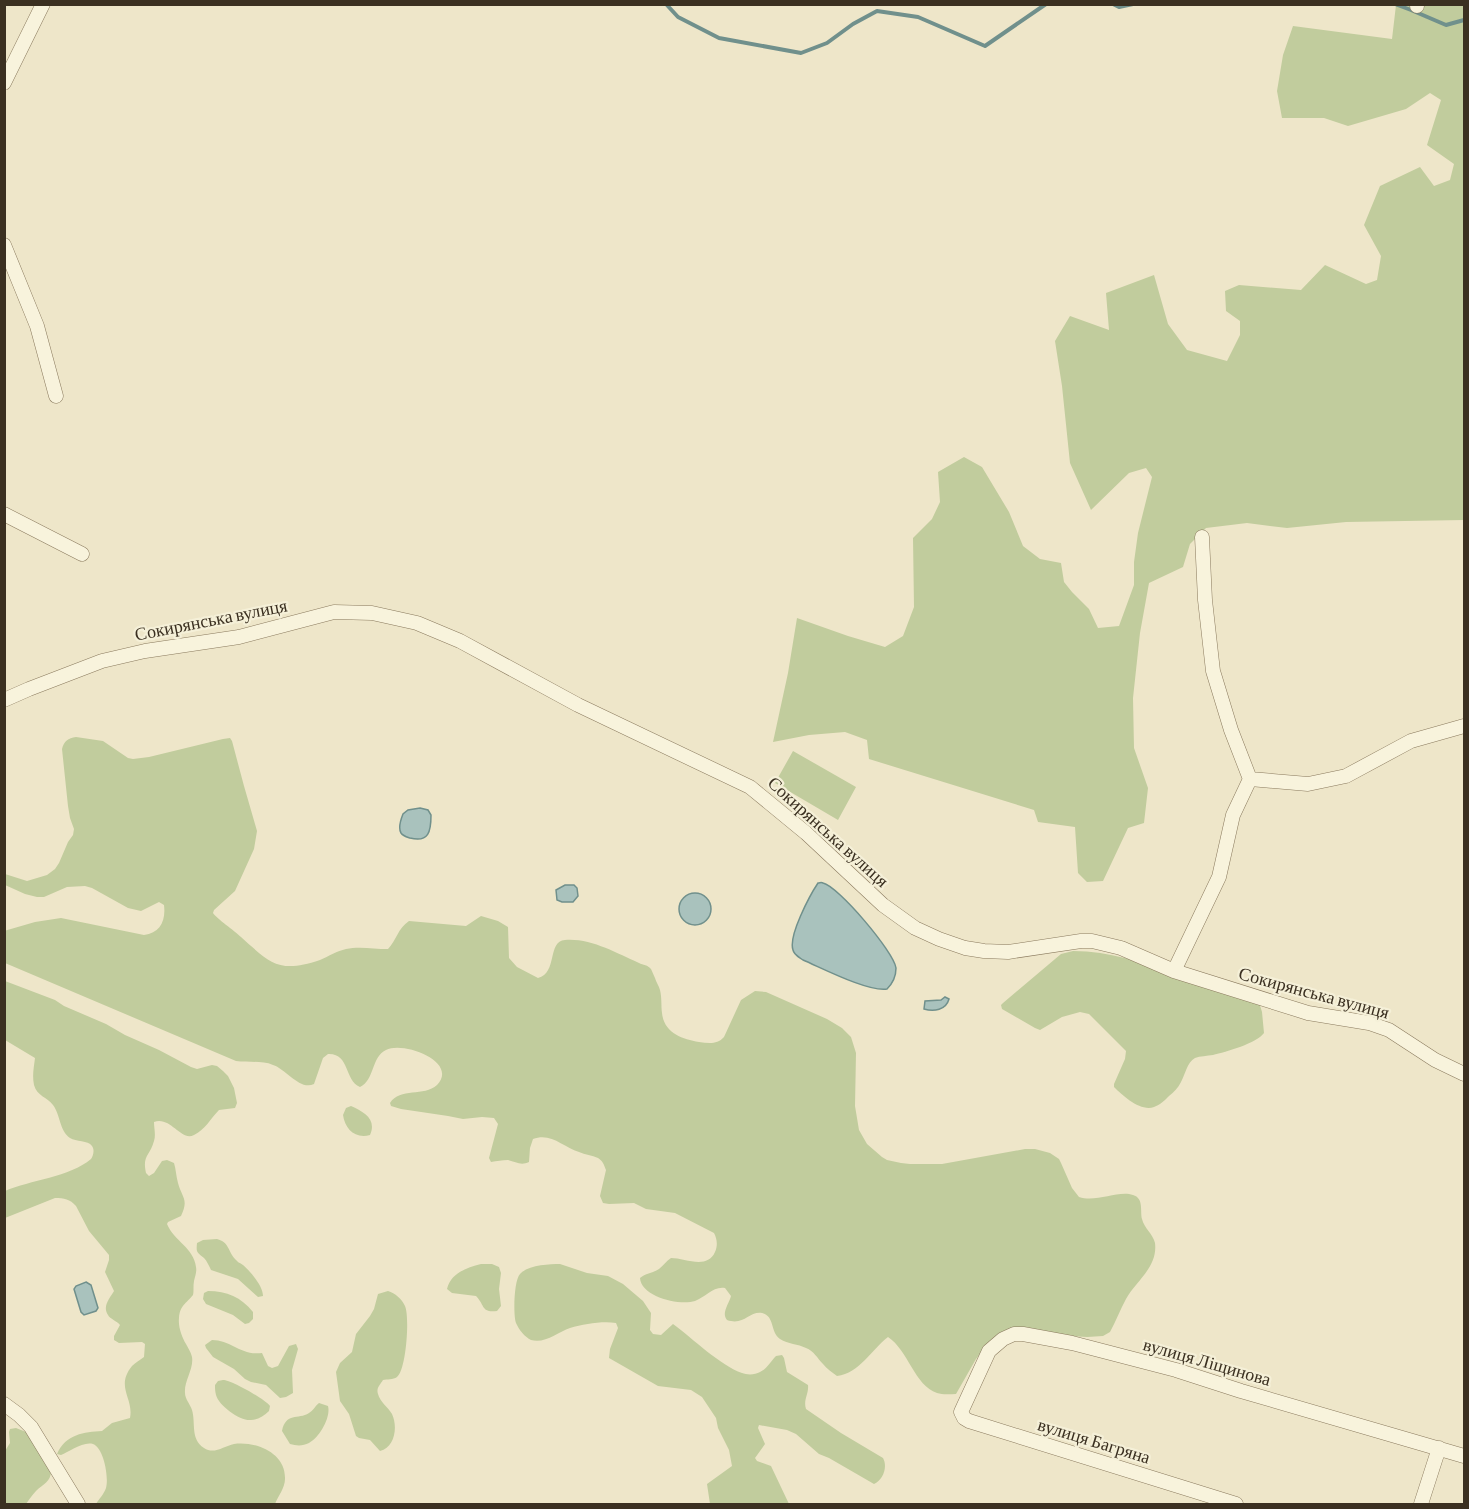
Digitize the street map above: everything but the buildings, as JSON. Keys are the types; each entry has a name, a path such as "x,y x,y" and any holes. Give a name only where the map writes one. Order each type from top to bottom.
{"street":[{"path":"4,83 43,4"},
{"path":"4,245 37,326 56,396"},
{"path":"4,514 82,554"},
{"path":"1174,971 1219,877 1233,815 1250,779 1231,730 1213,671 1205,600 1202,537"},
{"name":"Сокирянська вулиця","path":"4,700 102,661 145,651 239,637 334,612 372,614 417,624 459,642 578,705 750,787 806,833 891,911 929,935 965,948 996,952 1071,941 1092,941 1121,948 1174,971 1308,1013 1369,1023 1389,1030 1435,1060 1464,1074"},
{"path":"1250,779 1308,784 1346,776 1411,741 1464,726"},
{"name":"вулиця Ліщинова","path":"968,1396 989,1351 1003,1339 1014,1334 1023,1334 1072,1343 1176,1370 1464,1456"},
{"name":"вулиця Багряна","path":"968,1396 961,1412 969,1421 1236,1504"},
{"path":"4,1404 31,1427 78,1504"},
{"path":"1420,1504 1439,1448"}],"green space":[{"path":"1396,5 1464,5 1464,520 1346,522 1287,528 1247,523 1206,528 1190,544 1183,567 1149,583 1140,633 1133,698 1134,748 1148,788 1144,823 1128,828 1103,881 1087,882 1078,873 1075,827 1038,822 1034,810 869,759 867,740 845,732 809,735 773,742 797,618 885,647 903,636 914,607 913,538 932,519 940,502 938,472 964,457 982,467 1009,512 1023,546 1040,559 1061,563 1064,582 1089,609 1098,628 1119,626 1134,585 1138,533 1152,477 1146,468 1129,473 1091,510 1070,463 1055,341 1070,316 1109,330 1106,293 1154,275 1168,324 1187,350 1227,361 1240,335 1240,321 1226,311 1225,291 1239,285 1301,290 1325,265 1366,284 1377,280 1381,256 1364,225 1380,186 1420,167 1434,186 1450,180 1454,164 1427,145 1441,100 1430,93 1406,109 1348,126 1324,118 1282,118 1277,91 1283,55 1293,26 1392,39"},
{"path":"76,737 103,741 133,759 230,738 257,831 254,849 235,891 213,913 260,954 276,963 285,966 306,964 351,948 388,949 402,927 409,921 466,926 481,916 508,927 509,958 517,967 538,978 548,970 556,946 565,940 594,944 648,967 660,990 663,1020 666,1026 680,1037 693,1041 712,1043 721,1040 741,1000 755,991 766,992 827,1019 851,1037 856,1053 855,1106 859,1130 867,1144 882,1157 901,1163 942,1164 1025,1149 1050,1153 1059,1159 1072,1188 1079,1197 1092,1199 1127,1194 1139,1199 1143,1222 1155,1243 1155,1252 1150,1267 1130,1292 1110,1332 1103,1336 1087,1337 1024,1329 983,1350 956,1394 939,1394 929,1389 917,1376 901,1350 888,1337 859,1366 837,1376 809,1349 780,1339 766,1315 757,1313 738,1321 727,1320 725,1311 731,1296 725,1288 717,1289 695,1301 688,1302 671,1301 654,1295 642,1285 640,1278 659,1269 671,1258 695,1262 707,1261 716,1249 717,1242 714,1233 675,1213 646,1209 634,1203 603,1203 600,1196 606,1170 602,1162 598,1158 573,1150 546,1137 533,1139 529,1162 523,1164 508,1160 491,1162 489,1158 498,1124 494,1118 463,1119 391,1106 390,1103 394,1098 400,1095 426,1091 437,1085 442,1077 441,1069 435,1061 426,1056 405,1048 386,1050 381,1053 365,1084 360,1087 351,1079 344,1062 335,1055 328,1054 323,1058 314,1084 304,1085 278,1067 264,1063 236,1061 5,963 4,931 35,922 61,918 144,935 154,932 163,921 164,905 159,902 141,911 128,908 85,886 67,887 44,897 37,897 5,885 5,874 27,881 47,875 59,863 73,835 62,749 67,740"},
{"path":"793,751 856,787 838,820 775,783"},
{"path":"1073,951 1127,958 1259,1002 1264,1033 1241,1047 1195,1058 1188,1066 1177,1088 1162,1102 1149,1108 1138,1105 1114,1087 1126,1051 1089,1014 1080,1012 1062,1017 1040,1030 1002,1009 1003,1003 1061,954"},
{"path":"5,981 55,1000 191,1067 197,1069 217,1066 228,1076 234,1088 237,1103 235,1108 219,1110 201,1130 189,1136 166,1122 154,1122 155,1139 145,1167 149,1176 154,1173 162,1161 167,1160 174,1163 184,1199 181,1216 167,1224 192,1255 196,1267 193,1295 182,1307 179,1321 182,1335 192,1357 185,1393 192,1410 197,1440 204,1448 212,1451 234,1444 243,1444 260,1447 275,1456 281,1462 285,1482 275,1504 96,1504 107,1483 105,1464 97,1447 89,1443 61,1455 57,1454 65,1442 76,1435 102,1431 112,1423 130,1418 131,1411 125,1380 132,1366 144,1357 145,1344 142,1342 119,1343 114,1340 120,1325 106,1312 107,1302 114,1291 105,1272 109,1255 89,1231 74,1204 67,1199 55,1198 5,1218 5,1191 72,1170 91,1159 94,1151 90,1144 66,1135 53,1105 35,1089 33,1078 35,1058 5,1040"},
{"path":"351,1106 365,1114 370,1120 372,1129 370,1135 360,1136 348,1129 343,1115 346,1108"},
{"path":"217,1239 224,1242 235,1259 253,1275 263,1296 258,1297 238,1279 211,1270 198,1252 197,1243"},
{"path":"481,1264 492,1264 499,1267 501,1306 497,1311 486,1310 476,1296 452,1293 447,1289 456,1275 465,1269"},
{"path":"560,1264 587,1273 608,1276 623,1284 643,1301 651,1313 650,1330 653,1334 661,1335 673,1324 716,1358 742,1373 758,1373 765,1369 776,1356 782,1355 787,1372 808,1385 806,1409 883,1458 885,1469 882,1476 874,1484 819,1454 796,1434 759,1425 758,1428 765,1444 755,1458 771,1466 789,1504 710,1504 707,1484 732,1466 729,1450 718,1428 716,1418 702,1397 691,1390 658,1386 609,1358 618,1328 616,1323 581,1325 536,1341 529,1339 519,1328 515,1319 514,1306 516,1283 520,1274 533,1267"},
{"path":"388,1291 398,1297 405,1306 407,1332 405,1355 400,1373 395,1378 383,1380 378,1390 380,1400 392,1414 395,1425 392,1441 380,1451 370,1440 356,1436 349,1414 340,1401 336,1372 340,1363 352,1352 356,1334 374,1309 378,1294"},
{"path":"221,1292 238,1299 253,1312 253,1319 245,1324 233,1315 206,1304 203,1299 204,1293"},
{"path":"212,1340 225,1342 248,1352 262,1353 268,1366 272,1368 278,1366 289,1346 296,1344 298,1349 292,1370 293,1393 280,1398 266,1385 245,1379 234,1369 213,1357 205,1345"},
{"path":"223,1380 240,1386 262,1399 270,1406 269,1411 251,1420 241,1418 231,1412 221,1404 216,1395 215,1385 218,1381"},
{"path":"319,1403 328,1406 326,1421 321,1432 307,1444 290,1444 282,1431 286,1421 309,1413"},
{"path":"16,1428 26,1432 51,1471 51,1475 26,1504 5,1504 5,1451 10,1443 10,1429"}],"water":[{"path":"420,808 428,810 431,815 428,834 421,839 404,836 400,829 403,814 408,810"},
{"path":"818,883 830,887 840,895 886,948 896,968 894,980 887,989 869,987 845,979 803,960 794,953 792,944 797,926"},
{"path":"565,885 574,885 577,888 578,896 573,902 557,900 556,890"},
{"path":"695,893 706,898 711,909 706,920 695,925 684,920 679,909 684,898"},
{"path":"945,997 949,999 942,1008 924,1009 925,1001 941,1000"},
{"path":"86,1282 91,1285 98,1308 84,1315 74,1289"}],"waterway":[{"path":"666,4 678,17 719,38 801,53 827,43 853,24 877,11 918,17 985,46 1046,4"},
{"path":"1113,4 1119,7 1133,4"},
{"path":"1395,4 1446,25 1464,20"}]}
